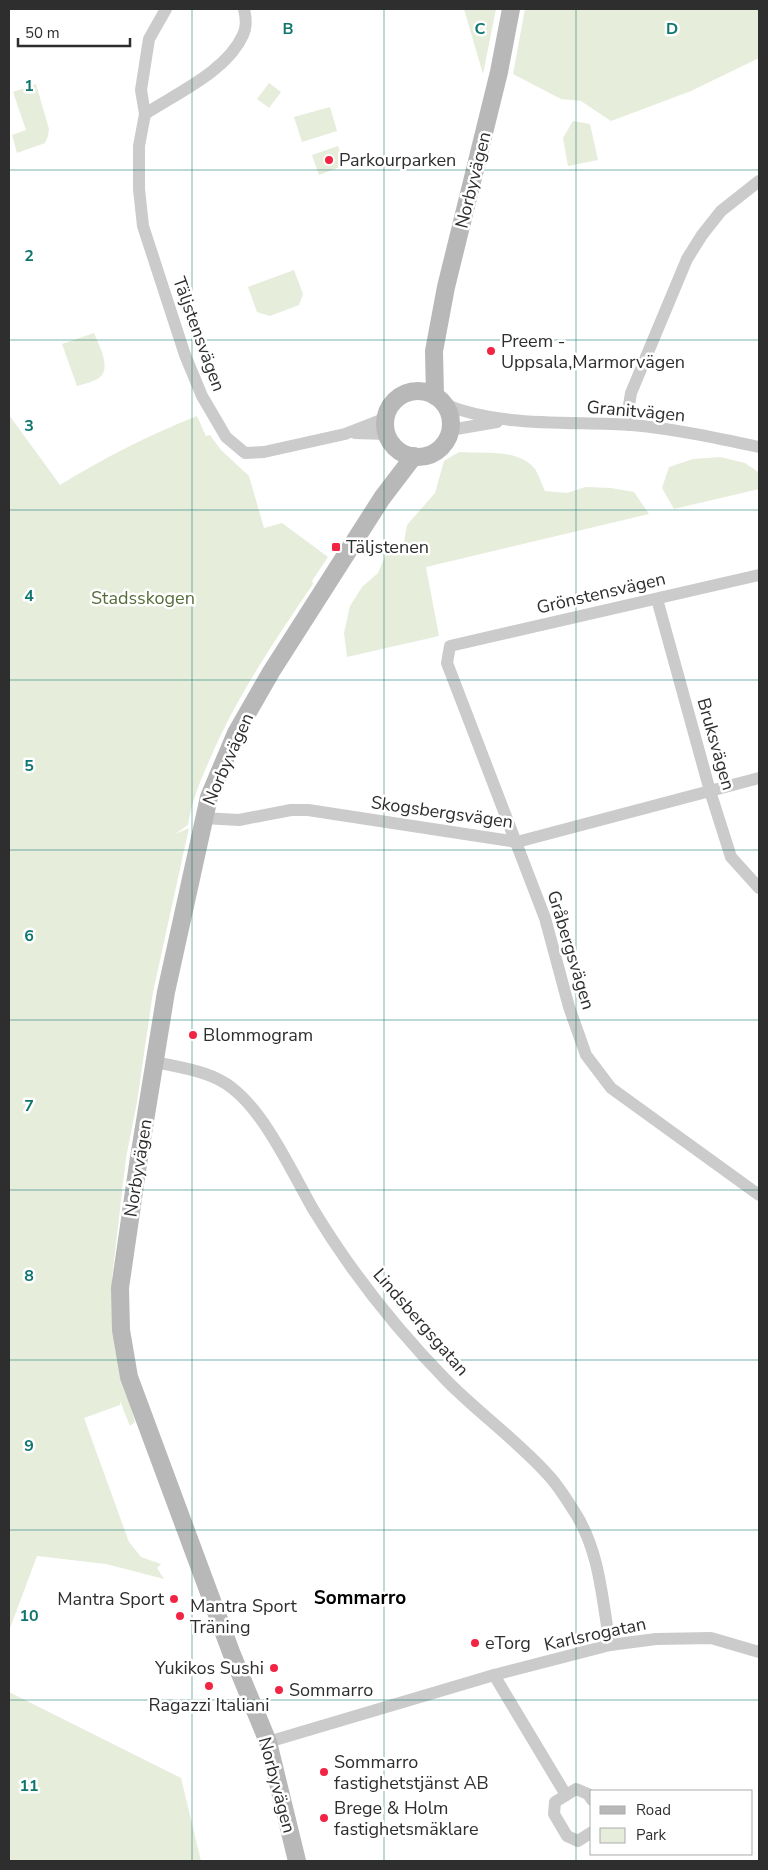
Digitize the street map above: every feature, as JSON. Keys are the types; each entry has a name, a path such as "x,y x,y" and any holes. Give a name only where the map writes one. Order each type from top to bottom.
{"street":[{"name":"Täljstensvägen","path":"166,9 149,40 141,90 145,114 139,146 139,189 142,226 185,355 215,421 226,437 245,453 264,452 345,434 389,433"},
{"path":"145,114 202,79 225,60 243,35 246,23 244,9"},
{"name":"Norbyvägen","path":"414,391 434,351 446,287 499,72 511,9"},
{"path":"629,425 631,393 687,258 721,211 759,181"},
{"name":"Norbyvägen","path":"434,351 440,400"},
{"path":"414,391 425,391 440,400 450,418 450,430 446,441 430,455 419,457 405,454 389,433 387,412 393,402 402,394 414,391"},
{"name":"Granitvägen","path":"440,400 468,414 509,420 665,428 759,447"},
{"name":"Granitvägen","path":"450,430 509,420"},
{"name":"Norbyvägen","path":"382,498 392,468 389,433"},
{"name":"Norbyvägen","path":"297,1861 268,1742 224,1633 130,1377 121,1330 120,1288 166,992 208,797 236,733 271,672 382,498 414,456"},
{"name":"Grönstensvägen","path":"450,646 759,575"},
{"name":"Bruksvägen","path":"657,599 710,791 732,857 759,888"},
{"name":"Gråbergsvägen","path":"450,646 447,663 545,918 569,1007 586,1055 611,1088 759,1194"},
{"name":"Skogsbergsvägen","path":"203,818 239,820 290,810 308,810 517,842 759,778"},
{"name":"Lindsbergsgatan","path":"156,1062 209,1075 232,1088 261,1118 315,1211 352,1268 392,1320 449,1383 518,1444 552,1478 576,1514 595,1555 610,1644"},
{"name":"Karlsrogatan","path":"268,1742 494,1674 610,1644 656,1639 711,1638 759,1652"},
{"path":"494,1674 566,1795"},
{"path":"590,1797 588,1794 576,1789 554,1802 554,1814 567,1836 578,1841 590,1833"}],"green space":[{"path":"464,9 496,9 483,74"},
{"path":"525,9 759,9 759,58 691,91 611,121 581,101 561,99 513,74"},
{"path":"269,83 281,92 269,108 257,99"},
{"path":"36,84 49,129 48,136 45,143 17,153 12,135 26,130 13,92"},
{"path":"330,107 337,131 302,142 294,117"},
{"path":"573,121 590,124 598,160 568,166 563,138"},
{"name":"Parkourparken","path":"338,146 345,165 319,175 312,155"},
{"path":"294,270 303,294 299,305 270,316 257,312 248,287"},
{"path":"94,333 103,354 104,371 97,379 77,386 62,344"},
{"name":"Stadsskogen","path":"9,415 60,485 127,448 197,416 206,436 210,435 221,450 249,476 264,528 282,523 328,557 312,581 313,584 244,691 220,736 200,783 188,825 175,834 189,828 153,992 137,1102 126,1158 112,1278 112,1322 119,1361 135,1422 130,1426 120,1401 120,1405 84,1418 129,1542 141,1557 161,1564 157,1568 164,1579 106,1564 37,1556 9,1631"},
{"path":"459,452 500,453 528,462 538,474 545,491 567,493 585,487 611,488 634,492 649,514 426,567 439,636 347,657 344,633 350,606 362,587 378,573 387,552 404,542 407,525 435,493 444,461"},
{"path":"720,457 745,463 758,472 759,489 674,509 662,488 669,467 693,459"},
{"path":"9,1692 181,1778 201,1861 9,1861"}],"place":[{"name":"Parkourparken","path":"329,160"},
{"name":"Preem - Uppsala,Marmorvägen","path":"491,351"},
{"name":"Täljstenen","path":"336,547"},
{"name":"Blommogram","path":"193,1035"},
{"name":"Mantra Sport","path":"174,1599"},
{"name":"Mantra Sport Träning","path":"180,1616"},
{"name":"eTorg","path":"475,1643"},
{"name":"Yukikos Sushi","path":"274,1668"},
{"name":"Ragazzi Italiani","path":"209,1686"},
{"name":"Sommarro","path":"279,1690"},
{"name":"Sommarro fastighetstjänst AB","path":"324,1772"},
{"name":"Brege & Holm fastighetsmäklare","path":"324,1818"}],"district":[{"name":"Sommarro","path":"360,1598"}]}
